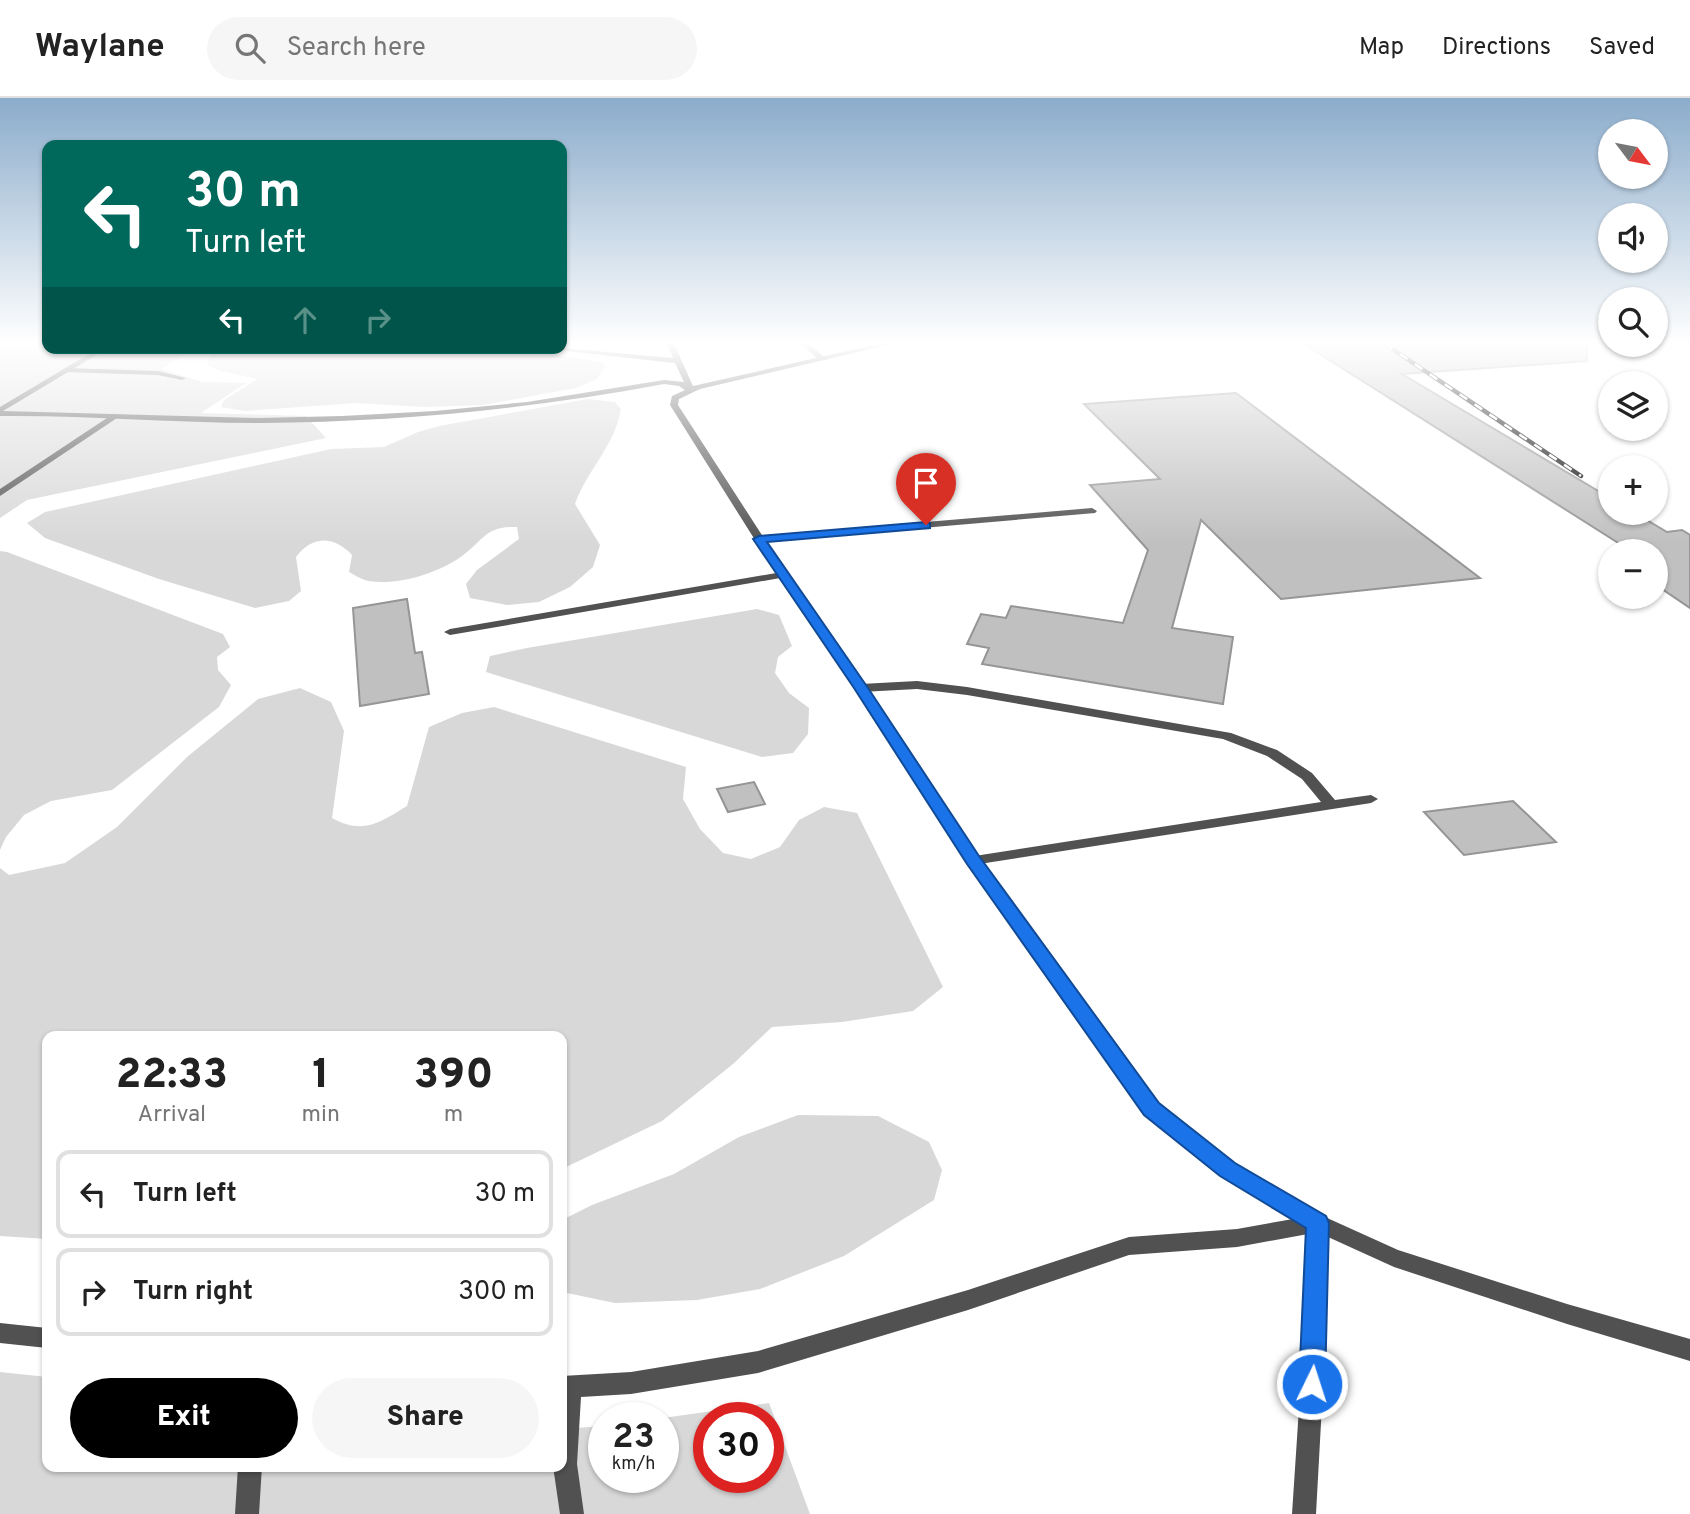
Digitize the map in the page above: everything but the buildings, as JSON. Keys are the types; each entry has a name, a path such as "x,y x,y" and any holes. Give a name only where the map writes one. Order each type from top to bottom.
{"street":[{"path":"0,412 296,421 467,410"},
{"path":"677,410 782,575 861,688 973,860 1152,1109 1227,1169 1318,1223 1394,1258 1567,1314 1690,1350"},
{"path":"0,493 116,416"},
{"path":"759,539 1092,511"},
{"path":"450,632 782,575"},
{"path":"861,688 917,685 967,691 1226,736 1272,753 1307,776 1331,805"},
{"path":"973,860 1371,799"},
{"path":"567,1388 631,1382 758,1362 968,1300 1129,1247 1237,1238 1318,1223"},
{"path":"1304,1514 1315,1332 1318,1223"},
{"path":"0,1333 42,1337"},
{"path":"247,1514 250,1472"},
{"path":"566,1472 572,1514"}],"shaded area":[{"path":"0,410 205,410 201,413 306,416 326,438 27,500 0,518"},
{"path":"527,410 621,410 613,435 575,504 600,545 593,567 570,587 539,602 507,605 470,598 466,584 477,570 519,539 517,527 491,532 462,556 442,568 392,582 369,581 349,572 352,555 338,544 324,541 309,545 296,557 301,591 289,601 255,608 159,579 45,538 27,523 45,512 331,449 384,447 439,426"},
{"path":"0,551 223,634 230,647 217,657 218,670 231,685 219,707 112,790 51,801 24,815 6,837 0,850"},
{"path":"757,609 779,615 792,646 778,657 775,673 789,693 809,708 808,734 793,753 762,757 486,672 490,656"},
{"path":"300,688 331,702 344,731 332,818 353,826 371,825 407,806 429,727 462,713 494,707 686,767 683,799 700,829 723,853 751,859 780,847 799,820 824,807 857,813 943,987 913,1011 842,1022 772,1027 733,1064 662,1121 567,1167 567,1031 42,1031 42,1239 0,1236 0,868 9,875 65,863 117,827 187,757 258,699"},
{"path":"798,1115 878,1116 929,1142 942,1170 934,1200 844,1256 760,1289 697,1300 615,1303 567,1293 567,1218 592,1205 674,1174 739,1137"},
{"path":"0,1372 42,1376 42,1472 567,1472 567,1429 588,1427 588,1493 679,1493 679,1416 693,1414 693,1493 784,1493 784,1444 810,1514 0,1514"}],"railway":[{"path":"1483,410 1581,476"}],"route":[{"path":"926,525 759,539 861,688 973,860 1152,1109 1227,1169 1318,1223 1312,1384"}]}
